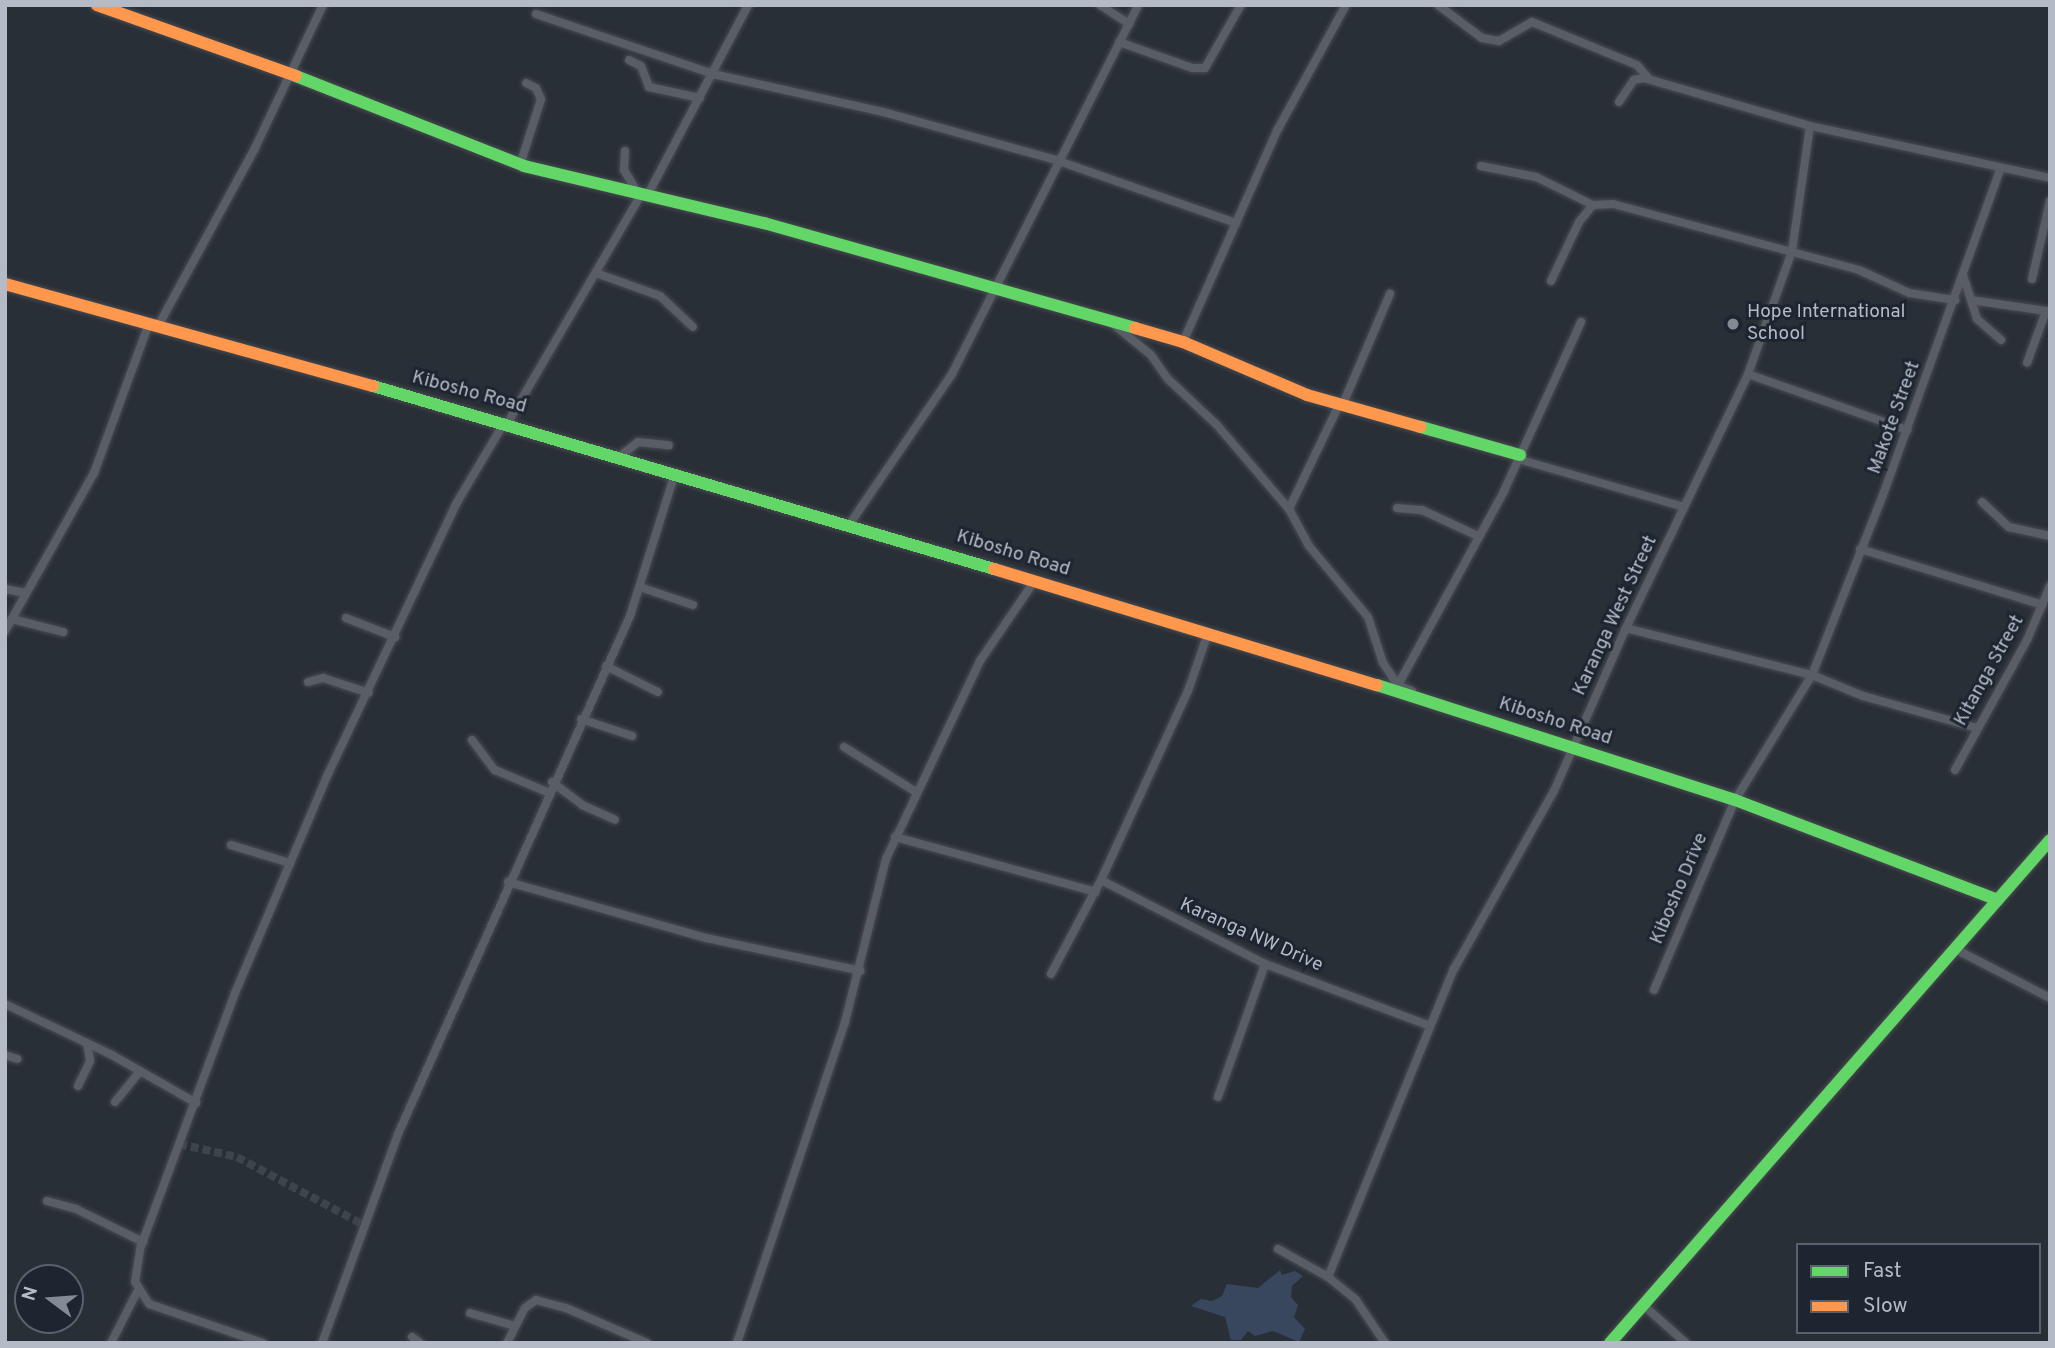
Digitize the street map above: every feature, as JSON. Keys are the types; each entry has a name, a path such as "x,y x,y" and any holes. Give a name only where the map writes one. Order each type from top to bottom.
{"main road":[{"path":"97,5 290,74 520,164 995,287 1108,320 1183,342 1277,384 1519,457"},
{"name":"Kibosho Road","path":"5,284 506,423 1208,633 1735,800 1998,900"},
{"path":"1610,1343 2050,840"}],"street":[{"path":"111,1343 137,1292 143,1242 290,863 456,504 700,98 748,5"},
{"path":"1100,5 1129,24"},
{"path":"849,525 932,409 1056,160 1138,5"},
{"path":"1119,42 1192,68 1205,68 1241,5"},
{"path":"1183,342 1297,91 1346,5"},
{"path":"1438,5 1482,38 1499,41 1532,22 1637,65 1649,79"},
{"path":"5,631 99,462 153,327 290,74 319,6"},
{"path":"536,14 713,74 883,112 1056,160 1236,222"},
{"path":"629,60 641,66 649,87 700,98"},
{"path":"1619,102 1634,80 1649,79 1810,126 2000,170 2050,178"},
{"path":"520,164 541,99 536,88 526,83"},
{"name":"Karanga West Street","path":"1328,1277 1454,969 1535,828 1626,628 1748,374 1791,251 1810,126"},
{"path":"625,151 624,170 642,195"},
{"path":"1481,166 1536,177 1593,205 1639,209 1859,270 1909,293 1955,300"},
{"name":"Makote Street","path":"1735,800 1812,675 1907,430 2000,170"},
{"path":"2032,279 2050,201"},
{"path":"1551,281 1578,222 1593,205"},
{"path":"596,273 660,296 693,327"},
{"path":"1963,275 1978,319 2001,340"},
{"path":"1289,509 1390,294"},
{"path":"1970,300 2046,311 2027,363"},
{"path":"1108,320 1151,355 1168,379 1216,425 1289,509 1309,547 1368,617 1382,663 1398,685 1469,715"},
{"path":"1398,685 1519,457 1581,322"},
{"path":"1748,374 1907,430"},
{"path":"620,457 638,442 669,445"},
{"path":"1519,457 1684,507"},
{"path":"322,1343 398,1134 547,792 640,587 675,473"},
{"path":"1982,502 2009,527 2050,536"},
{"path":"1397,508 1422,510 1478,536"},
{"path":"1860,549 2043,605"},
{"path":"737,1343 861,971 873,907 895,837 980,662 1035,580"},
{"name":"Kitanga Street","path":"1955,770 2043,605 2050,586"},
{"path":"640,587 693,605"},
{"path":"5,589 26,593"},
{"path":"346,618 395,637"},
{"path":"12,619 63,632"},
{"path":"1626,628 1812,675 1863,696 1976,728"},
{"path":"1051,974 1096,892 1188,691 1208,633"},
{"path":"606,666 658,692"},
{"path":"308,682 323,678 369,693"},
{"path":"581,719 632,736"},
{"path":"472,740 495,770 547,792"},
{"path":"844,747 916,792"},
{"path":"552,782 592,811 615,820"},
{"name":"Kibosho Drive","path":"1654,990 1735,800"},
{"path":"895,837 1096,892"},
{"path":"231,845 290,863"},
{"name":"Karanga NW Drive","path":"1101,880 1265,964 1430,1026"},
{"path":"508,882 706,938 861,971"},
{"path":"1955,949 2050,998"},
{"path":"1218,1097 1265,964"},
{"path":"5,1004 140,1071 196,1104"},
{"path":"78,1086 90,1060 86,1043"},
{"path":"5,1055 17,1059"},
{"path":"115,1102 140,1071"},
{"path":"47,1201 76,1209 143,1242"},
{"path":"1278,1249 1328,1277 1373,1319 1385,1343"},
{"path":"137,1292 149,1304 167,1312 263,1343"},
{"path":"507,1343 531,1302 544,1301 647,1343"},
{"path":"1643,1304 1686,1343"},
{"path":"470,1313 515,1326"},
{"path":"412,1337 420,1343"}],"water":[{"path":"1280,1270 1282,1275 1295,1271 1303,1276 1292,1286 1291,1297 1298,1305 1294,1317 1305,1329 1299,1342 1273,1331 1255,1336 1248,1331 1241,1340 1231,1340 1225,1317 1191,1306 1201,1299 1212,1301 1222,1296 1227,1284 1258,1288"}],"tunnel":[{"path":"179,1144 237,1157 364,1225"}],"traffic: fast":[{"path":"296,76 524,166 764,223 1135,328"},
{"path":"373,386 994,569"},
{"path":"1421,427 1520,455"},
{"path":"1377,685 1735,800 1998,900"},
{"path":"1610,1343 2050,840"}],"traffic: slow":[{"path":"97,5 296,76"},
{"path":"5,284 373,386"},
{"path":"1135,328 1183,342 1307,395 1421,427"},
{"path":"994,569 1377,685"}],"place":[{"name":"Hope International School","path":"1733,324"}]}
